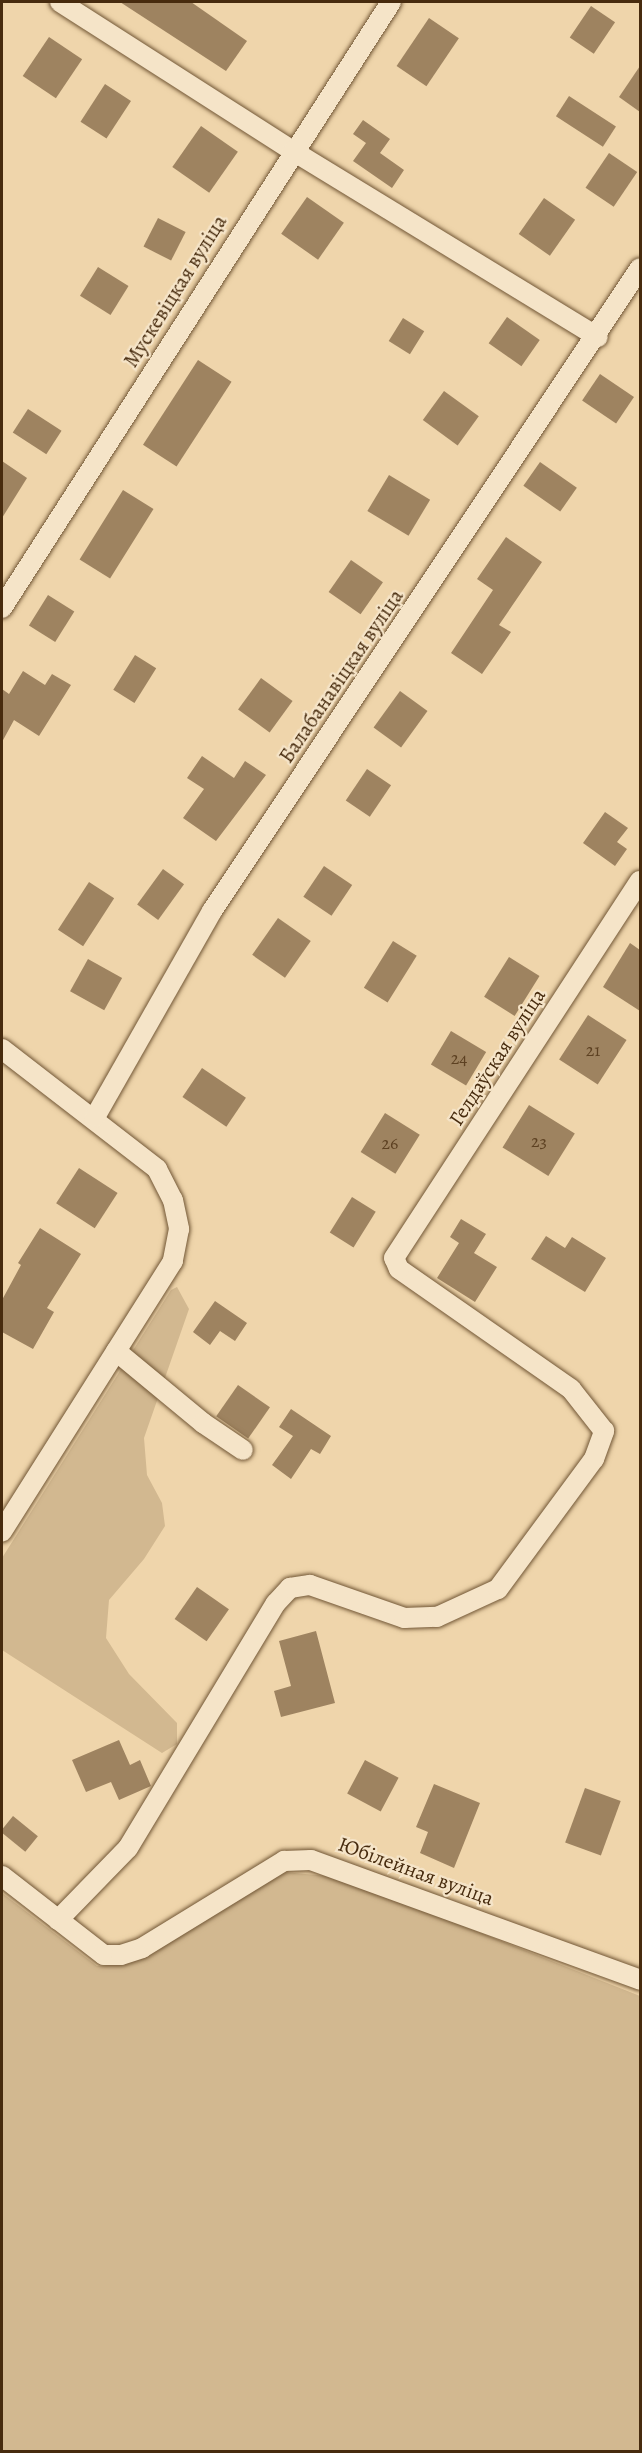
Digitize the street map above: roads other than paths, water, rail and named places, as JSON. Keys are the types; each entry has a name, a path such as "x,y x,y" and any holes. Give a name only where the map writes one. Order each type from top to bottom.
{"street":[{"path":"60,2 293,151 598,337"},
{"name":"Мускевіцкая вуліца","path":"2,608 293,151 391,2"},
{"name":"Балабанавіцкая вуліца","path":"95,1118 212,911 598,337 640,268"},
{"name":"Гелдаўская вуліца","path":"57,1920 128,1848 276,1603 290,1588 310,1585 404,1618 437,1617 498,1589 594,1459 604,1431 571,1389 399,1269 394,1258 640,881"},
{"path":"2,1049 42,1083 95,1118 158,1169 174,1200 179,1229 173,1261 2,1531"},
{"path":"116,1351 203,1423 243,1450"},
{"name":"Юбілейная вуліца","path":"2,1876 104,1954 120,1954 142,1948 284,1861 310,1860 640,1980"}]}
